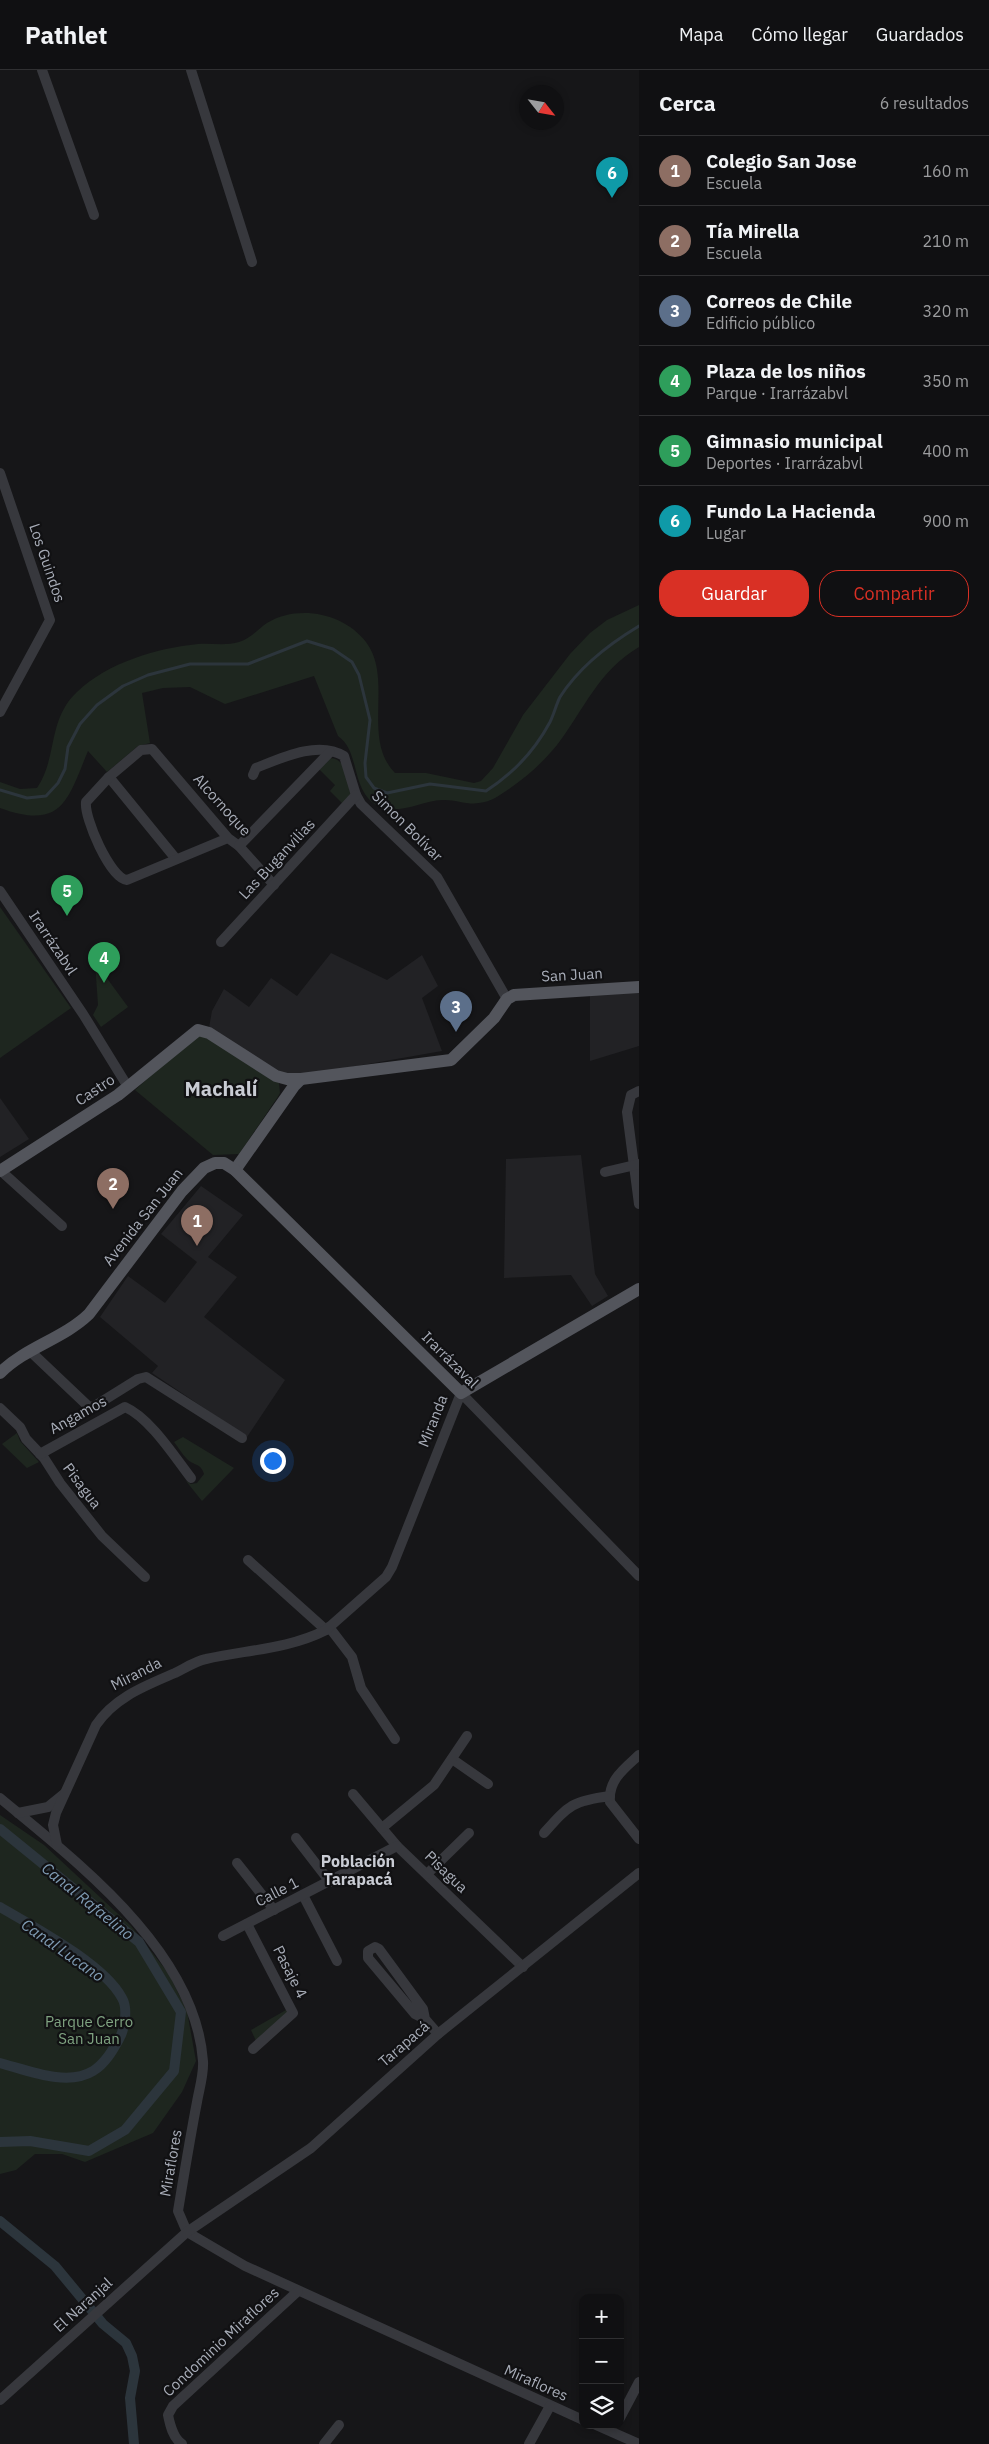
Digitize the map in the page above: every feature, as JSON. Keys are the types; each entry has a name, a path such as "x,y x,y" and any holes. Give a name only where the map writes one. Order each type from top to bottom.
{"main road":[{"name":"San Juan","path":"508,999 521,994 639,988"},
{"path":"235,1170 294,1086 301,1079 451,1060 494,1018 508,999"},
{"name":"Castro","path":"1,1171 128,1087 194,1031 203,1030 276,1076 287,1079 301,1079"},
{"name":"Avenida San Juan","path":"0,1373 30,1351 78,1326 182,1191 204,1168 215,1163 224,1163 235,1170"},
{"name":"Irarrázaval","path":"235,1170 461,1393"},
{"name":"Miranda","path":"461,1393 639,1289"}],"street":[{"path":"42,70 94,215"},
{"path":"191,70 252,262"},
{"name":"Los Guindos","path":"0,474 2,485 50,620 0,712"},
{"name":"Alcornoque","path":"109,776 141,750 146,749 157,753 228,838 239,846 274,885"},
{"path":"252,776 256,768 298,752 330,752"},
{"path":"239,846 330,752"},
{"name":"Simon Bolívar","path":"330,752 344,756 356,795 365,809 437,877 508,999"},
{"path":"176,859 109,776 88,799 86,806 99,845 119,877 127,880 228,838"},
{"name":"Las Buganvilias","path":"221,942 356,795"},
{"name":"Irarrázabvl","path":"0,891 83,1014 128,1087"},
{"path":"639,1091 631,1095 627,1112 637,1165 639,1204"},
{"path":"605,1172 637,1165"},
{"path":"1,1171 62,1226"},
{"path":"30,1351 88,1406 93,1407 138,1379 146,1377 242,1438"},
{"name":"Irarrázaval","path":"461,1393 639,1576"},
{"name":"Miranda","path":"56,1845 54,1825 56,1813 68,1791 96,1725 105,1712 124,1697 204,1659 250,1652 306,1639 327,1628 379,1584 392,1568 461,1393"},
{"name":"Angamos","path":"40,1454 125,1407 135,1411 149,1426 191,1478"},
{"name":"Pisagua","path":"0,1408 17,1424 26,1439 40,1454 102,1536 145,1577"},
{"path":"248,1560 327,1628 352,1657 361,1688 394,1739"},
{"path":"382,1828 434,1785 467,1736"},
{"path":"639,1755 613,1781 610,1796 610,1802 639,1839"},
{"path":"452,1759 488,1784"},
{"name":"Miranda","path":"18,1813 48,1807 68,1791"},
{"name":"Pisagua","path":"352,1794 397,1846 523,1967"},
{"path":"544,1833 569,1806 587,1799 610,1796"},
{"name":"Miraflores","path":"0,1798 56,1845 136,1919 174,1974 192,2008 203,2062 178,2211 187,2232 245,2266 579,2418"},
{"path":"427,1874 469,1833"},
{"path":"296,1838 330,1882"},
{"name":"Calle 1","path":"223,1936 397,1846"},
{"path":"237,1863 274,1910"},
{"name":"Tarapacá","path":"187,2232 311,2148 438,2034 639,1873"},
{"path":"303,1895 337,1961"},
{"name":"Pasaje 4","path":"247,1924 293,2013 253,2049"},
{"path":"425,2019 423,2009 379,1950 375,1947 368,1951 368,1958 415,2014 425,2019 438,2034"},
{"name":"El Naranjal","path":"0,2400 187,2232"},
{"name":"Condominio Miraflores","path":"182,2444 178,2442 170,2427 168,2416 173,2406 298,2290"},
{"path":"624,2410 639,2382"},
{"path":"529,2444 550,2406"},
{"path":"324,2444 338,2424"},
{"path":"615,2429 639,2444"}],"shaded area":[{"path":"331,953 387,980 422,955 438,986 422,998 442,1051 294,1077 287,1076 209,1028 212,1011 224,989 249,1007 271,978 297,996"},
{"path":"639,990 639,1046 590,1061 590,994"},
{"path":"0,1098 29,1139 0,1157"},
{"path":"581,1155 595,1274 608,1296 592,1306 571,1275 504,1278 506,1159"},
{"path":"201,1186 243,1215 208,1257 237,1277 204,1317 285,1380 247,1437 152,1373 158,1366 100,1317 128,1276 165,1303 197,1262 161,1234"}],"green space":[{"path":"639,605 639,647 625,657 602,679 567,732 541,763 499,796 487,801 465,803 442,800 402,809 386,809 378,806 363,791 350,752 338,736 314,676 225,704 190,687 163,688 142,693 150,743 138,746 107,772 88,751 68,796 60,806 50,813 38,816 21,814 0,808 0,782 20,789 37,788 48,764 61,714 77,692 103,673 133,659 166,649 198,644 224,644 243,641 267,623 279,617 306,613 320,614 346,624 366,642 374,657 378,673 378,726 380,743 385,759 395,773 426,773 474,783 481,781 493,768 523,715 570,654 590,633 607,620"},
{"path":"330,758 340,762 346,772 351,795 344,805 330,791 335,785 319,769"},
{"path":"0,907 71,1008 0,1058"},
{"path":"95,962 128,1007 101,1027 93,1015 98,1005"},
{"path":"203,1034 279,1083 280,1093 239,1154 213,1155 135,1090 194,1036"},
{"path":"17,1433 20,1441 39,1462 27,1468 2,1444"},
{"path":"183,1437 234,1468 202,1501 186,1481 191,1484 197,1483 204,1474 203,1470 187,1459 174,1442"},
{"name":"Parque Cerro San Juan","path":"0,1815 44,1845 131,1926 169,1974 187,2011 196,2061 182,2092 153,2133 85,2162 62,2154 35,2154 16,2170 0,2174"},
{"path":"286,2010 288,2014 256,2041 251,2030"}],"waterway":[{"path":"0,790 27,798 46,796 58,783 65,769 68,747 80,724 97,705 123,686 148,675 190,664 248,664 307,641 333,649 352,662 359,675 370,720 365,763 366,777 374,788 387,793 430,784 486,791 506,777 530,752 544,733 560,697 585,666 606,648 639,626"},
{"name":"Canal Rafaelino","path":"0,1829 139,1942 181,2012 174,2071 125,2130 89,2151 30,2141 0,2142"},
{"name":"Canal Lucano","path":"0,1907 67,1947 100,1972 113,1985 122,1998 125,2007 121,2035 111,2052 97,2068 83,2076 47,2076 0,2063"},
{"name":"Canal Rafaelino","path":"0,2221 55,2266 103,2324 126,2343 132,2356 135,2371 130,2398 134,2444"}],"place":[{"name":"Fundo La Hacienda","path":"612,198"},
{"name":"Gimnasio municipal","path":"67,916"},
{"name":"Plaza de los niños","path":"104,983"},
{"name":"Correos de Chile","path":"456,1032"},
{"name":"Tía Mirella","path":"113,1209"},
{"name":"Colegio San Jose","path":"197,1246"}],"district":[{"name":"Machalí","path":"221,1089"},
{"name":"Población Tarapacá","path":"358,1870"}]}
